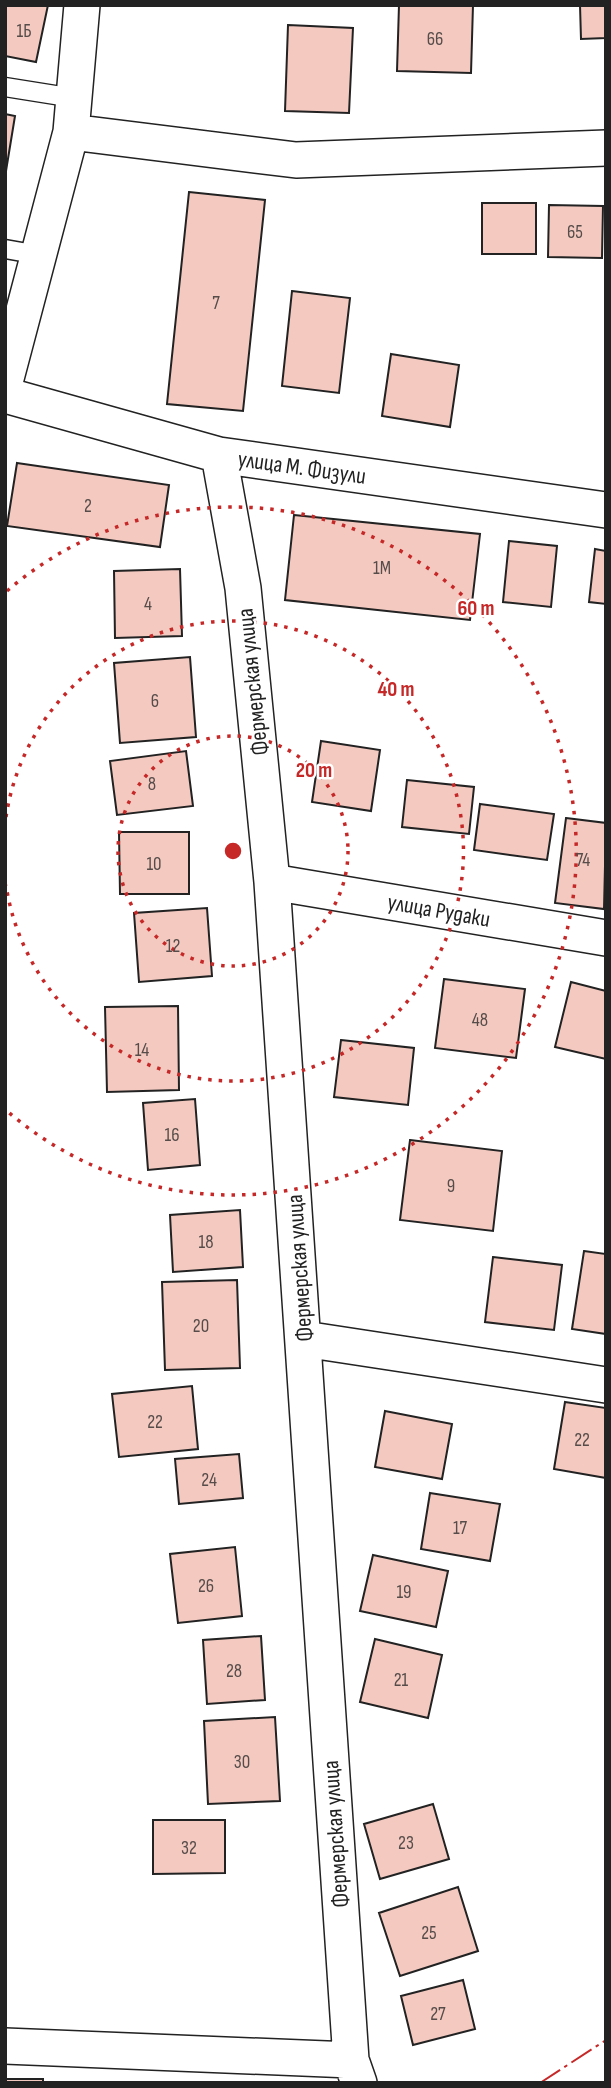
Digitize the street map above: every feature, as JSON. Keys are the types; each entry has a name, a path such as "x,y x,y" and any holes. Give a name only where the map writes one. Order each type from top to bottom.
{"street":[{"path":"5,382 22,252 71,132 82,5"},
{"path":"71,132 296,160 606,148"},
{"name":"улица М. Физули","path":"5,395 219,455 606,510"},
{"name":"Фермерская улица","path":"219,455 243,588 272,882 355,2071"},
{"name":"улица Рудаки","path":"272,882 606,938"},
{"path":"304,1339 606,1385"},
{"path":"5,2046 355,2071"}],"lane":[{"path":"5,87 74,98"}],"building":[{"path":"5,5 48,5 36,62 5,56"},
{"path":"399,5 473,5 471,73 397,71"},
{"path":"580,5 606,5 606,38 581,39"},
{"path":"288,25 353,28 349,113 285,111"},
{"path":"5,114 15,116 5,177"},
{"path":"189,192 265,200 243,411 167,404"},
{"path":"482,203 536,203 536,254 482,254"},
{"path":"549,205 603,206 602,258 548,257"},
{"path":"292,291 350,298 339,393 282,386"},
{"path":"391,354 459,365 450,427 382,416"},
{"path":"17,463 169,485 160,547 7,526"},
{"path":"294,515 480,534 470,620 285,600"},
{"path":"509,541 557,546 551,607 503,602"},
{"path":"595,549 606,551 606,604 589,602"},
{"path":"180,569 182,636 115,638 114,571"},
{"path":"190,657 196,737 120,743 114,663"},
{"path":"321,741 380,750 371,811 312,802"},
{"path":"186,751 193,806 117,815 110,761"},
{"path":"407,780 474,787 469,834 402,827"},
{"path":"480,804 554,814 547,860 474,850"},
{"path":"566,818 606,823 604,909 555,903"},
{"path":"119,832 189,832 189,894 120,894"},
{"path":"207,908 212,976 139,982 134,913"},
{"path":"444,979 525,989 516,1058 435,1048"},
{"path":"571,982 606,991 606,1059 555,1047"},
{"path":"178,1006 179,1090 107,1092 105,1007"},
{"path":"341,1040 414,1048 408,1105 334,1097"},
{"path":"195,1099 200,1165 148,1170 143,1103"},
{"path":"410,1140 502,1151 493,1231 400,1220"},
{"path":"240,1210 243,1267 173,1272 170,1215"},
{"path":"584,1251 606,1254 606,1334 572,1329"},
{"path":"493,1257 562,1265 554,1330 485,1322"},
{"path":"237,1280 240,1368 165,1370 162,1282"},
{"path":"192,1386 198,1449 119,1457 112,1394"},
{"path":"565,1402 606,1408 606,1478 554,1469"},
{"path":"385,1411 452,1424 442,1479 375,1467"},
{"path":"239,1454 243,1498 179,1504 175,1459"},
{"path":"430,1493 500,1504 490,1561 421,1549"},
{"path":"235,1547 242,1616 178,1623 170,1554"},
{"path":"373,1555 448,1571 436,1627 360,1611"},
{"path":"261,1636 265,1700 207,1704 203,1640"},
{"path":"375,1639 442,1655 428,1718 360,1702"},
{"path":"275,1717 280,1801 208,1804 204,1721"},
{"path":"433,1804 449,1859 380,1879 364,1824"},
{"path":"153,1820 225,1820 225,1873 153,1874"},
{"path":"458,1887 478,1951 400,1976 379,1913"},
{"path":"463,1980 475,2029 413,2045 401,1996"},
{"path":"5,2079 43,2079 43,2083 5,2083"}],"power":[{"path":"540,2083 606,2040"}]}
